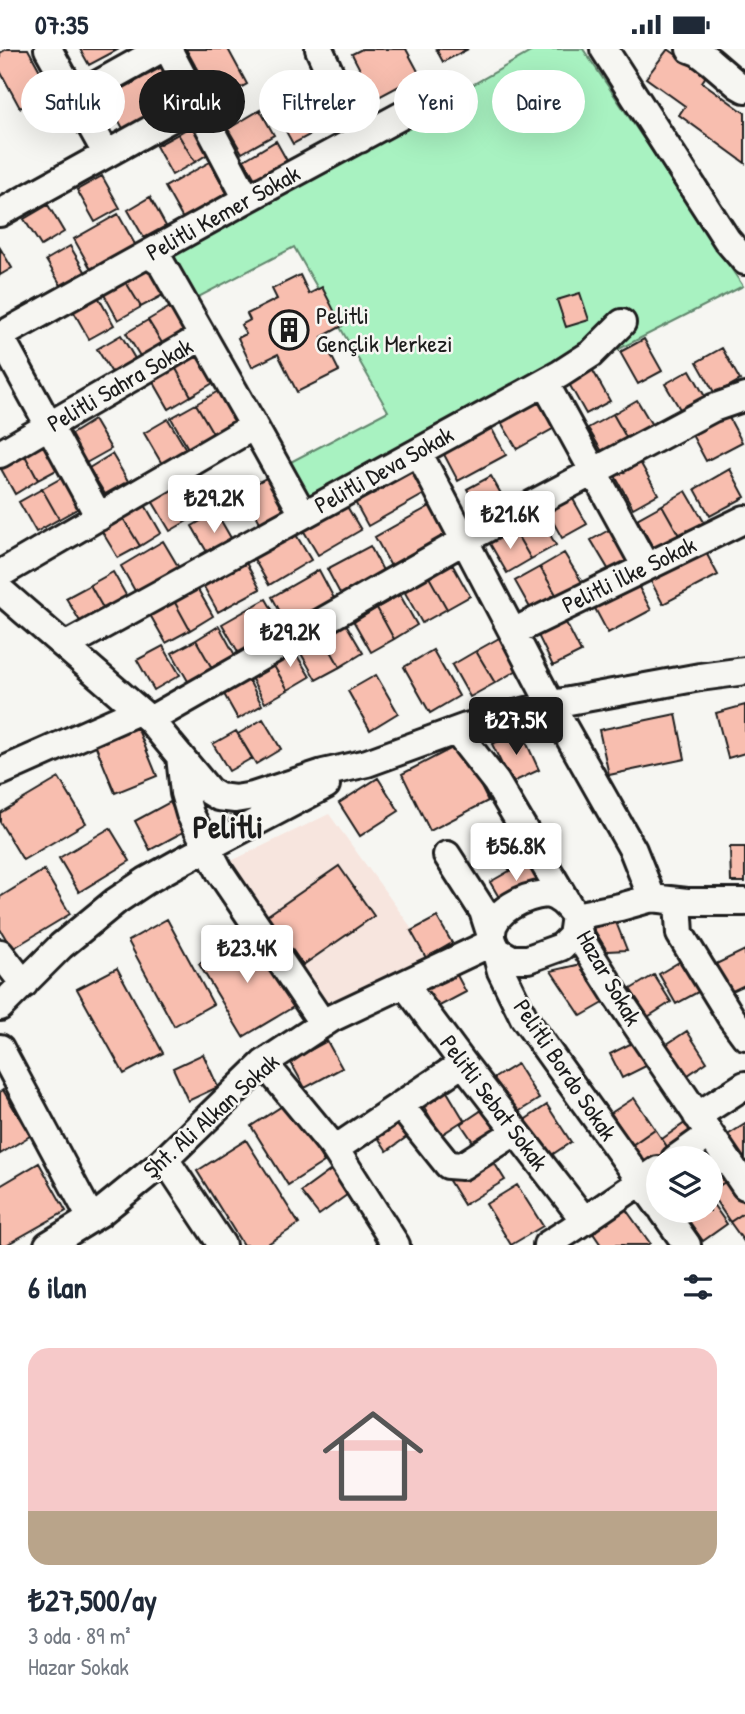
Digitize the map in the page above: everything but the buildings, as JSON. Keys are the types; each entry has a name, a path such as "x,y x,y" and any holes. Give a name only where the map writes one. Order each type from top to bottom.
{"street":[{"path":"48,49 60,70"},
{"path":"123,70 161,49"},
{"path":"168,49 179,70"},
{"path":"319,49 360,139"},
{"path":"604,49 727,240 745,261"},
{"path":"690,49 745,89"},
{"name":"Pelitli Kemer Sokak","path":"0,336 394,120"},
{"path":"95,133 106,153"},
{"path":"0,213 143,133"},
{"path":"212,133 247,199"},
{"name":"Pelitli Sahra Sokak","path":"148,254 161,263 303,515"},
{"name":"Pelitli Deva Sokak","path":"65,646 545,383 591,353 622,323"},
{"path":"0,336 99,517"},
{"name":"Pelitli Sahra Sokak","path":"0,454 203,336"},
{"path":"545,383 646,567"},
{"path":"5,772 144,715 713,408 745,397"},
{"path":"0,575 254,426"},
{"path":"418,452 551,705 633,849 665,899 680,935 745,1035"},
{"name":"Pelitli İlke Sokak","path":"513,632 745,519"},
{"path":"0,590 144,715 209,791 219,797 235,799 367,763 456,731 551,705 745,671"},
{"name":"Hazar Sokak","path":"456,731 496,782 575,916 580,938 615,995 743,1177"},
{"path":"180,756 184,793 190,814 207,848 220,872 323,1024"},
{"path":"0,1007 61,946 116,901 146,881 367,763"},
{"name":"Pelitli Bordo Sokak","path":"447,855 482,911 501,971 524,1018 646,1171"},
{"path":"533,895 553,895 575,916 572,936 567,943 536,957 512,959 498,951 493,942 494,925 500,914 513,904 533,895"},
{"path":"575,916 665,899 745,902"},
{"name":"Şht. Ali Alkan Sokak","path":"48,1245 110,1205 165,1159 264,1063 332,1019 493,942"},
{"path":"0,953 24,984"},
{"name":"Pelitli Sebat Sokak","path":"405,985 585,1221"},
{"path":"0,1048 92,1218"},
{"path":"264,1063 335,1149 396,1245"},
{"path":"335,1149 463,1063"},
{"path":"686,1146 745,1085"},
{"path":"400,1105 448,1165 463,1166 515,1132"},
{"path":"165,1159 222,1245"},
{"path":"547,1245 646,1177"},
{"path":"671,1223 687,1245"}],"shaded area":[{"path":"329,814 408,923 426,958 430,959 329,1018 225,864"}],"green space":[{"path":"536,49 583,49 743,286 306,508 283,466 388,411 294,247 191,301 163,259 394,129 394,133 478,133 478,82 492,74 492,133 585,133 585,70 499,70"}],"place":[{"name":"Pelitli Gençlik Merkezi","path":"289,330"}],"district":[{"name":"Pelitli","path":"228,827"}]}
